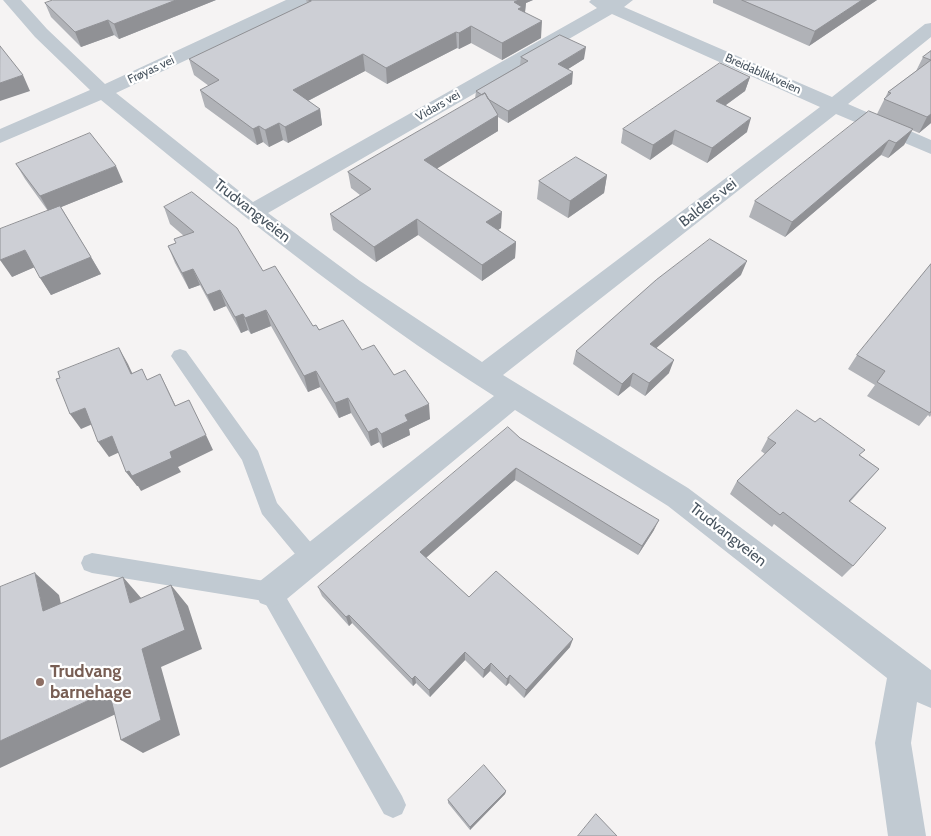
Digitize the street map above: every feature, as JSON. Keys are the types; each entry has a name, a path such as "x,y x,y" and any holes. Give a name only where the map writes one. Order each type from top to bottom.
{"street":[{"name":"Trudvangveien","path":"12,0 41,33 103,92 252,212 351,287 483,376 678,496 918,681"},
{"name":"Frøyas vei","path":"0,137 103,92 300,0"},
{"name":"Breidablikkveien","path":"610,3 931,148"},
{"name":"Vidars vei","path":"252,212 610,3"},
{"name":"Balders vei","path":"483,376 835,105 931,28"},
{"path":"270,592 514,395"},
{"path":"907,836 893,743 918,681"}],"lane":[{"path":"180,356 252,457 269,508 312,559"},
{"path":"92,563 270,592 393,806"}],"building":[{"path":"53,0 176,0 114,24 108,20 75,32 45,3"},
{"path":"309,0 519,0 514,2 522,7 518,9 542,21 502,43 471,26 386,68 363,54 293,90 320,109 285,127 279,123 265,130 259,126 253,129 200,90 219,80 189,59 311,1"},
{"path":"742,0 862,0 815,31"},
{"path":"560,35 586,47 558,64 573,72 508,111 488,99 485,93 482,95 476,91 528,61 521,57"},
{"path":"0,46 23,75 0,83"},
{"path":"931,51 931,60 923,57"},
{"path":"931,60 931,114 927,117 884,99 891,93 888,92"},
{"path":"720,63 750,77 716,101 751,118 712,148 675,130 653,145 623,129"},
{"path":"485,93 498,115 424,160 502,212 486,222 516,242 482,265 417,219 374,247 330,214 371,189 348,172"},
{"path":"869,111 913,129 896,143 889,140 792,222 755,201"},
{"path":"90,133 116,166 40,196 16,164"},
{"path":"576,157 607,175 570,201 539,181"},
{"path":"192,192 237,228 263,271 275,266 313,326 316,325 319,330 343,320 362,350 374,345 394,375 405,370 429,404 405,415 408,421 381,434 377,428 368,432 348,398 335,403 316,371 304,376 266,310 245,318 243,314 235,317 220,290 207,295 193,269 182,273 168,246 176,243 174,239 194,232 164,207"},
{"path":"60,206 91,257 40,278 25,250 0,260 0,229"},
{"path":"710,239 747,261 650,344 674,360 649,383 633,373 622,384 576,351 656,280"},
{"path":"931,264 930,413 877,382 885,371 857,355"},
{"path":"119,348 131,374 142,369 147,380 160,374 175,406 189,400 206,435 170,452 172,458 132,476 129,471 126,472 112,436 98,442 85,408 70,414 56,379 60,378 58,372"},
{"path":"797,410 815,422 820,418 865,450 859,455 879,469 849,501 886,528 853,566 783,512 780,515 737,481 776,443 768,438"},
{"path":"508,427 520,438 659,520 642,546 516,468 420,552 469,597 496,571 573,639 526,690 510,675 507,679 491,663 484,670 465,652 429,690 415,676 412,679 349,615 346,617 318,587"},
{"path":"35,573 43,611 123,577 130,603 171,585 185,630 142,649 161,720 121,740 109,691 0,741 0,587"},
{"path":"484,765 506,791 470,827 448,800"},
{"path":"596,814 617,836 578,836"}],"place":[{"name":"Trudvang barnehage","path":"40,682"}]}
